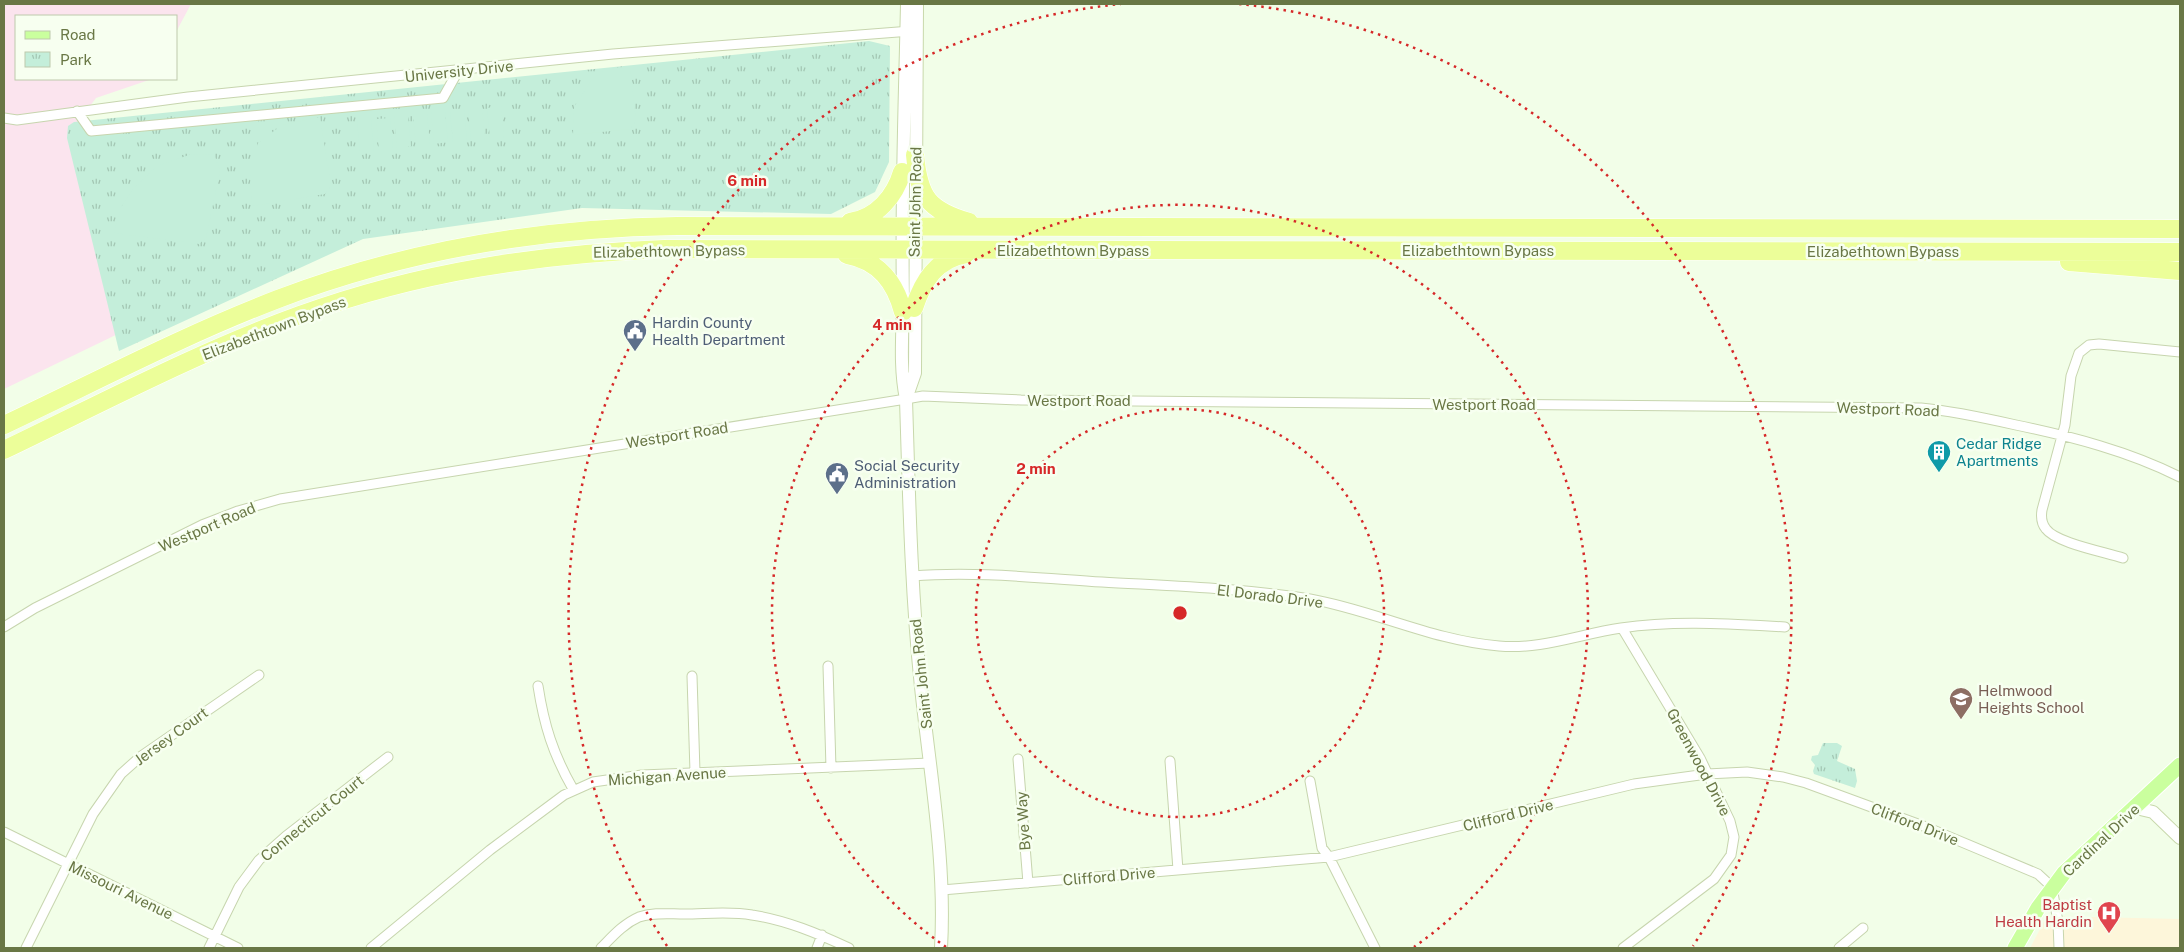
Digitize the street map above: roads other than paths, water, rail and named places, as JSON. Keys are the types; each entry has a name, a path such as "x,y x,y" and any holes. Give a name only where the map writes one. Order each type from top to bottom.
{"highway":[{"path":"915,155 919,184 924,195 932,204 942,212 954,217 989,227"},
{"path":"810,227 858,221 870,216 888,201 899,182 902,172"},
{"path":"1930,229 2180,218"},
{"name":"Elizabethtown Bypass","path":"4,425 162,349 249,310 310,287 401,260 494,241 586,230 677,226 2180,229"},
{"name":"Elizabethtown Bypass","path":"4,450 257,331 344,300 398,284 479,267 566,254 664,249 2180,252"},
{"path":"809,249 851,256 876,266 886,274 908,310 924,283 940,265 962,255 990,250"},
{"path":"1972,252 2180,271"}],"main road":[{"name":"Cardinal Drive","path":"2015,948 2052,888 2078,859 2136,808 2180,765"}],"street":[{"name":"Saint John Road","path":"907,4 911,31 915,155 908,226 908,310 915,373 906,399 912,576 942,890 941,948"},
{"name":"Saint John Road","path":"908,226 902,172 911,31 917,4"},
{"name":"University Drive","path":"4,118 17,120 188,97 613,54 911,31"},
{"path":"77,111 91,131 442,98 458,71"},
{"path":"2123,558 2062,539 2045,528 2042,522 2042,510 2062,434 2075,359 2083,349 2099,344 2180,352"},
{"name":"Westport Road","path":"4,627 36,608 194,529 257,504 370,484 924,396 1021,400 1900,407 1949,411 2062,434 2122,452 2180,477"},
{"name":"El Dorado Drive","path":"912,576 937,574 1053,578 1273,594 1334,604 1446,636 1498,646 1517,647 1544,644 1622,628 1695,622 1785,627"},
{"name":"Greenwood Drive","path":"1622,628 1700,758 1733,829 1731,856 1714,879 1623,948"},
{"path":"828,666 831,768"},
{"name":"Jersey Court","path":"26,948 93,814 121,774 140,757 259,675"},
{"path":"692,676 695,772"},
{"path":"538,686 546,730 554,752 573,789"},
{"name":"Connecticut Court","path":"209,948 239,887 259,860 286,836 388,757"},
{"name":"Bye Way","path":"1018,759 1028,883"},
{"path":"1170,762 1178,870"},
{"name":"Michigan Avenue","path":"371,948 490,850 573,789 607,778 695,772 930,763"},
{"name":"Clifford Drive","path":"942,890 1329,857 1634,784 1707,774 1761,773 1806,782 1926,827 2038,874 2052,888"},
{"path":"1310,781 1322,848 1329,857 1375,948"},
{"path":"2136,808 2153,812 2180,838"},
{"name":"Missouri Avenue","path":"4,832 238,948"},
{"path":"2052,888 2058,922 2059,948"},
{"path":"601,948 623,926 632,920 660,914 752,915 782,922 822,935 849,948"},
{"path":"1839,948 1863,928"},
{"path":"817,948 822,935"}],"place":[{"name":"Hardin County Health Department","path":"635,352"},
{"name":"Cedar Ridge Apartments","path":"1939,473"},
{"name":"Social Security Administration","path":"837,495"},
{"name":"Helmwood Heights School","path":"1961,720"},
{"name":"Baptist Health Hardin","path":"2109,934"}]}
